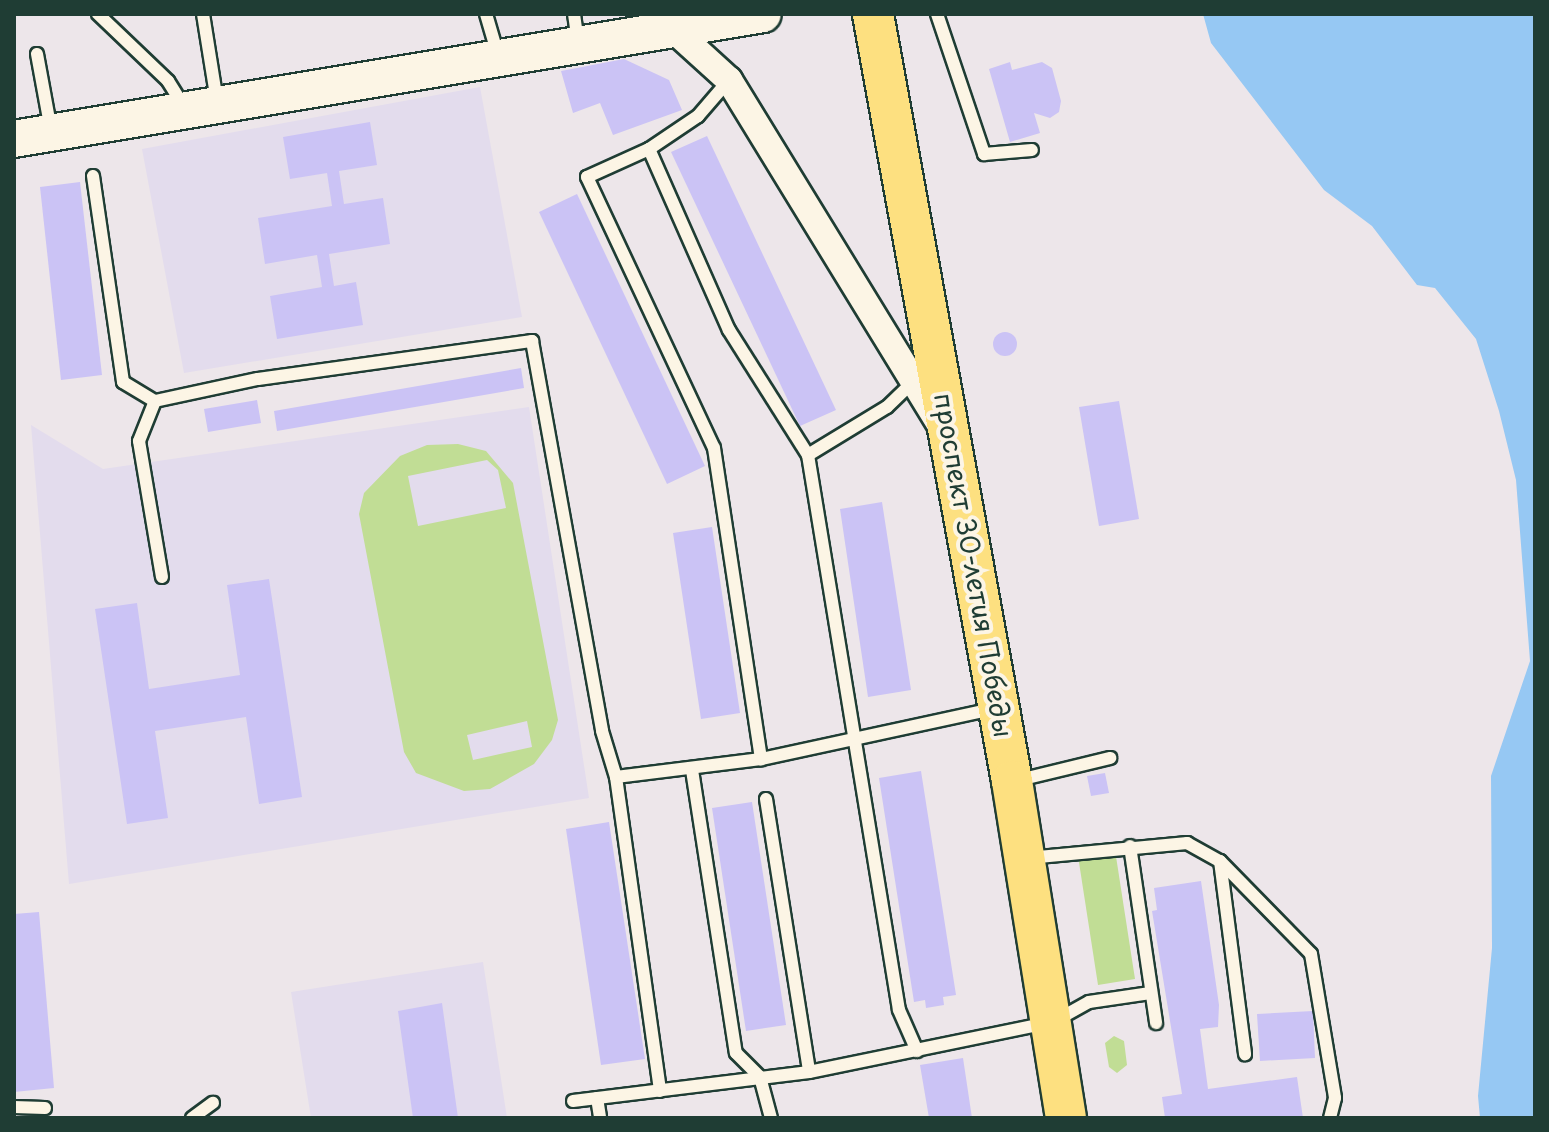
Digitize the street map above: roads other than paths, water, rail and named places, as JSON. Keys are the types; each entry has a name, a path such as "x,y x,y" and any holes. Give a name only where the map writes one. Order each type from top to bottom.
{"main road":[{"name":"проспект 30-летия Победы","path":"873,14 1012,781 1066,1118"}],"street":[{"path":"14,139 499,58 576,30 675,31 763,14"},
{"path":"675,31 729,80 952,443"}],"lane":[{"path":"98,14 168,81 202,108"},
{"path":"202,108 203,14"},
{"path":"486,14 499,58"},
{"path":"937,14 984,154 1032,150"},
{"path":"37,54 52,133"},
{"path":"729,80 698,116 649,149 587,177 714,448 761,759"},
{"path":"649,149 729,330 808,455 899,1010 917,1051"},
{"path":"93,176 123,382 155,401 258,379 532,341 602,731 616,777 660,1091"},
{"path":"808,455 887,407 913,382"},
{"path":"155,401 139,441 162,577"},
{"path":"616,777 692,770 761,759 999,707"},
{"path":"1012,781 1110,758"},
{"path":"692,770 736,1053 760,1077 771,1118"},
{"path":"766,799 809,1072"},
{"path":"1025,858 1187,843 1220,861 1311,954 1335,1098 1330,1118"},
{"path":"1130,846 1156,1023"},
{"path":"1220,861 1245,1054"},
{"path":"573,1101 809,1072 1053,1022 1089,1002 1150,993"},
{"path":"597,1098 600,1118"},
{"path":"192,1118 213,1103"},
{"path":"14,1107 45,1108"}],"water":[{"path":"1203,14 1535,14 1535,1118 1480,1118 1478,1096 1492,948 1491,776 1530,661 1516,480 1499,411 1476,339 1435,288 1417,285 1372,226 1324,190 1211,43"}]}
